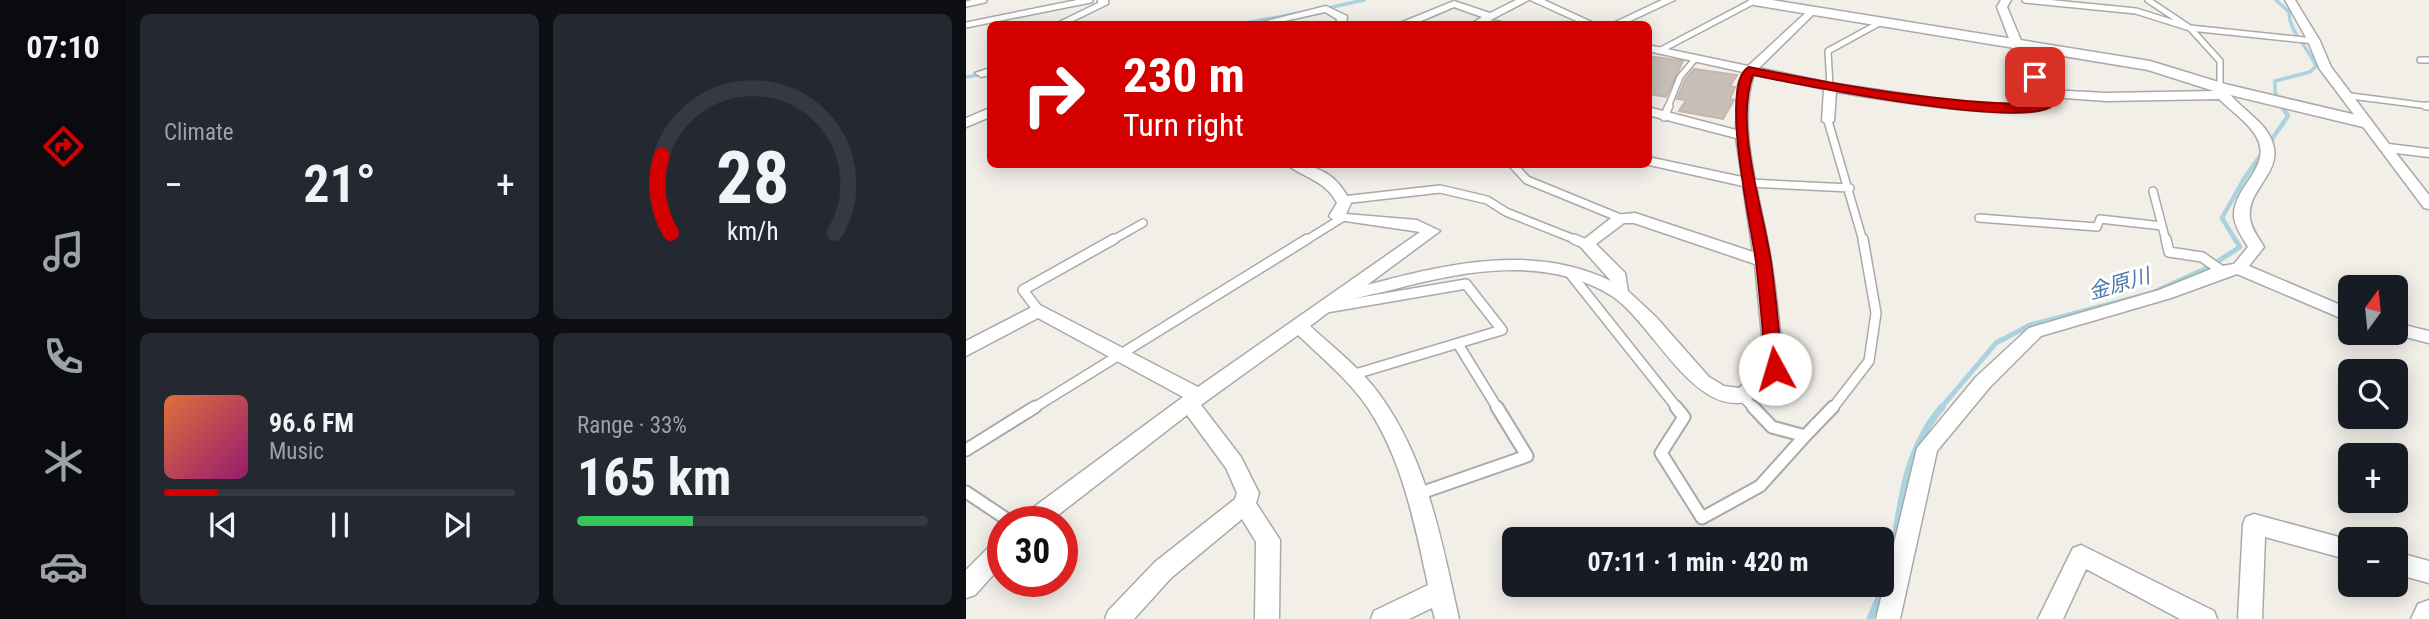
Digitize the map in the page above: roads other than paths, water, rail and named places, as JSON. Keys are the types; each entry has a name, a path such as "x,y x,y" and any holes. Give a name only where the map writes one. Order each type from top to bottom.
{"street":[{"path":"1066,21 1103,4 1103,0"},
{"path":"1489,21 1524,0"},
{"path":"1535,0 1584,21"},
{"path":"1623,21 1671,0"},
{"path":"1752,0 2150,66 2221,91 2363,122"},
{"path":"1654,49 1830,87 1967,107 2042,108 2047,105 2045,93 2024,62 2002,7 2006,0"},
{"path":"2290,0 2314,41 2325,68 2343,95 2429,205"},
{"path":"1410,21 1454,4 1485,21"},
{"path":"1272,21 1326,9 1343,18 1342,21"},
{"path":"1333,303 1421,276 1458,270 1522,264 1569,272 1619,292 1702,382 1720,391 1742,396 1775,369 1763,261 1742,135 1744,85 1749,71 1812,10"},
{"path":"1828,121 1830,87"},
{"path":"1888,619 1927,448 1983,382 2035,332 2165,294 2231,269 2256,247 2243,223 2242,211 2258,178 2267,167 2268,150 2261,133 2221,91 2106,97 2045,93"},
{"path":"1652,112 1742,135"},
{"path":"966,123 987,113"},
{"path":"2385,147 2429,153"},
{"path":"1652,162 1749,183"},
{"path":"1052,506 1194,400 1432,231 1417,225 1337,216 1343,200 1325,177 1303,168"},
{"path":"1619,292 1619,277 1586,244 1620,218 1635,218 1763,261"},
{"path":"2231,269 2338,311"},
{"path":"966,349 1038,310 1122,354 1194,400 1234,463 1248,493 1245,504 1163,570 1123,617"},
{"path":"1299,327 1352,375 1389,427 1405,459 1416,494 1447,619"},
{"path":"2408,332 2429,337"},
{"path":"1245,504 1268,540 1267,619"},
{"path":"2250,619 2254,524 2338,547"},
{"path":"2050,619 2081,555 2205,619"},
{"path":"966,587 987,565"},
{"path":"2408,566 2429,572"},
{"path":"1383,619 1441,591"}],"lane":[{"path":"966,4 984,0"},
{"path":"966,25 1090,0"},
{"path":"1654,49 1752,0"},
{"path":"2025,0 2136,11 2190,28 2314,41"},
{"path":"2148,0 2190,28 2221,61 2221,91"},
{"path":"1830,87 1828,51 1883,22"},
{"path":"1664,117 1680,77 1695,59"},
{"path":"2420,60 2429,60"},
{"path":"2343,95 2429,106"},
{"path":"1569,272 1684,417 1661,453 1702,517 1760,486 1826,416 1869,361 1876,313 1868,260 1850,188 1828,121"},
{"path":"1516,168 1527,180 1620,218"},
{"path":"1749,183 1850,188"},
{"path":"1343,200 1440,189 1487,200 1506,212 1586,244"},
{"path":"2153,191 2169,252 2202,257 2231,269"},
{"path":"966,450 1342,218"},
{"path":"1979,218 2097,227 2100,219 2162,226"},
{"path":"1038,310 1023,290 1143,223"},
{"path":"1333,303 1466,284 1502,330 1352,375"},
{"path":"1416,494 1527,456 1458,344"},
{"path":"1742,396 1773,426 1805,436"},
{"path":"966,492 987,506"}],"waterway":[{"path":"1323,9 1364,0"},
{"name":"金原川","path":"2276,0 2289,12 2295,33 2316,66 2310,72 2275,81 2275,92 2283,107"},
{"path":"1256,21 1300,13"},
{"path":"966,77 987,74"},
{"name":"金原川","path":"2236,241 2222,218 2244,179 2288,116 2282,106"},
{"name":"金原川","path":"1940,409 1996,343 2030,325 2152,293 2209,267 2240,247 2235,239"},
{"name":"金原川","path":"1894,546 1903,494 1913,458 1920,440 1942,407"},
{"name":"金原川","path":"1870,619 1880,597"}]}
